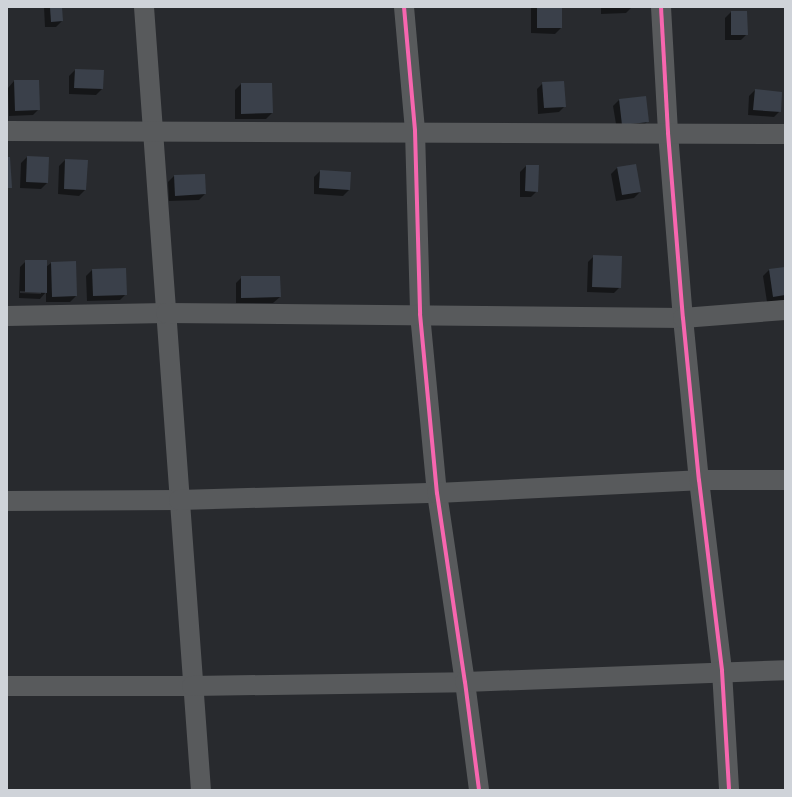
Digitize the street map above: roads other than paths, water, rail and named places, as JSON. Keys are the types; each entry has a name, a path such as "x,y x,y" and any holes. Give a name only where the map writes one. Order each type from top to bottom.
{"street":[{"path":"144,7 192,686 201,790"},
{"path":"404,7 414,132 420,314 437,493 466,682 479,790"},
{"path":"661,7 668,133 683,318 699,480 722,671 729,790"},
{"path":"7,131 153,133 414,132 785,134"},
{"path":"7,316 166,313 420,314 683,318 785,310"},
{"path":"7,502 179,500 437,493 699,480 785,480"},
{"path":"7,686 192,686 466,682 722,671 785,670"}]}
